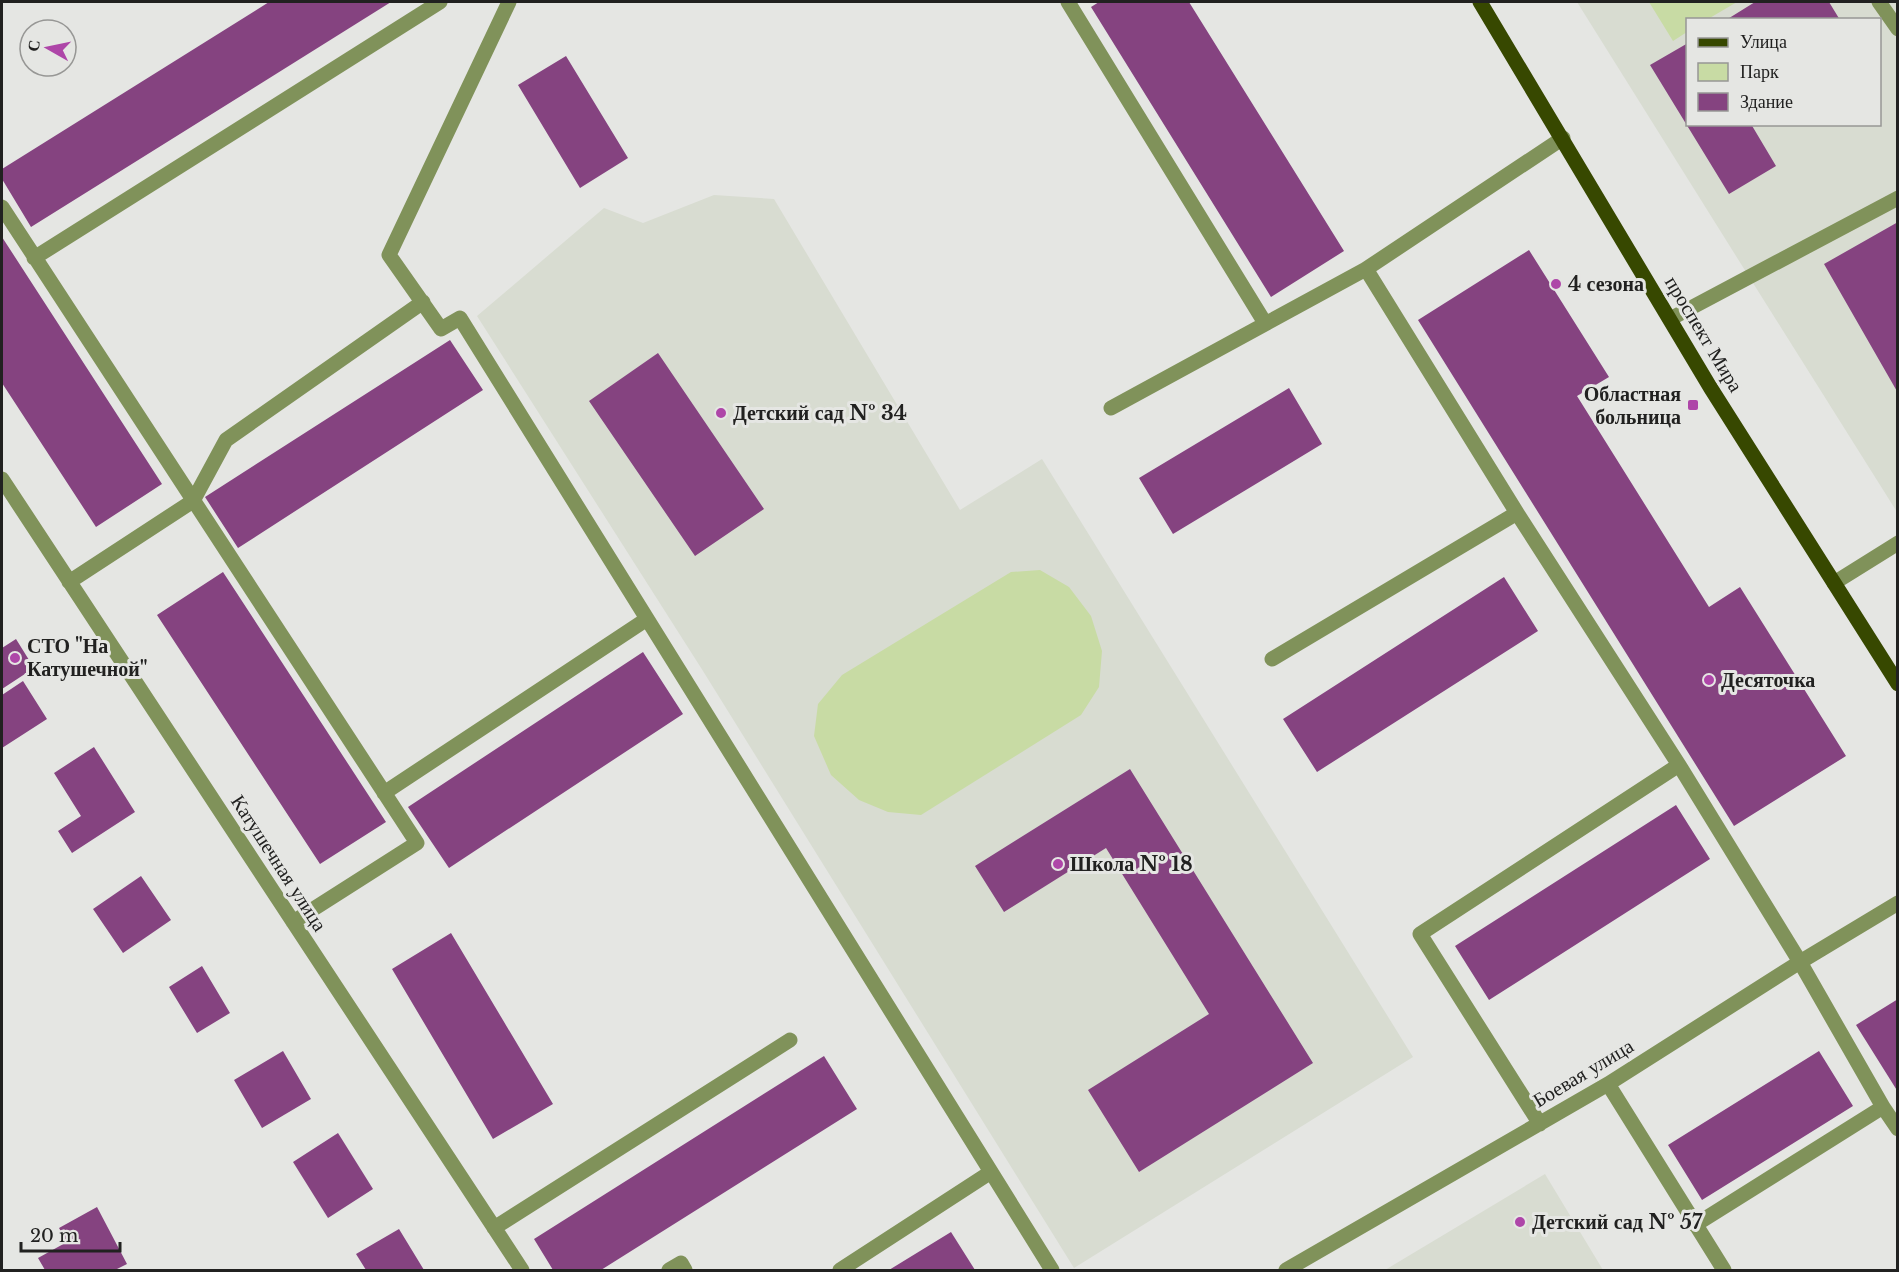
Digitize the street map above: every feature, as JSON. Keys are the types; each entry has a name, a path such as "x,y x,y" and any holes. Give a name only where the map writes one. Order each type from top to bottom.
{"main road":[{"name":"проспект Мира","path":"1479,2 1563,138 1710,387 1898,684"}],"street":[{"path":"34,258 440,2"},
{"path":"509,2 389,255 441,329 460,318 1052,1270"},
{"path":"1068,2 1265,323"},
{"path":"1879,2 1898,29"},
{"path":"1111,408 1366,268 1563,138"},
{"path":"1670,319 1898,198"},
{"path":"2,207 417,843 293,922"},
{"path":"1366,268 1517,513 1679,765 1800,962 1883,1107 1898,1129"},
{"path":"69,582 193,501 226,440 423,302"},
{"name":"Катушечная улица","path":"2,479 522,1270"},
{"path":"1272,659 1517,513"},
{"path":"1834,583 1898,543"},
{"path":"384,793 647,619"},
{"path":"1540,1124 1420,934 1679,765"},
{"name":"Боевая улица","path":"1286,1270 1608,1084 1800,962 1898,903"},
{"path":"494,1228 790,1040"},
{"path":"1608,1084 1724,1270"},
{"path":"1695,1225 1883,1107"},
{"path":"840,1270 991,1172"},
{"path":"669,1270 681,1263 685,1270"}],"shaded area":[{"path":"1577,2 1897,2 1897,512"},
{"name":"Школа № 18","path":"714,195 774,199 960,510 1042,459 1413,1057 1074,1268 703,671 477,316 604,208 643,223"},
{"name":"Детский сад № 57","path":"1545,1174 1603,1270 1385,1270"}],"green space":[{"path":"1649,2 1737,2 1710,18 1686,18 1686,33 1673,41"},
{"path":"1040,570 1069,587 1091,616 1102,651 1099,687 1081,715 921,815 888,812 859,800 831,775 814,736 818,704 842,675 1011,572"}],"building":[{"path":"269,2 391,2 31,227 2,179 2,169"},
{"path":"1099,2 1189,2 1344,251 1271,297 1091,7"},
{"path":"1755,2 1829,2 1839,18 1729,18"},
{"path":"1686,44 1686,124 1650,65"},
{"path":"566,56 628,158 580,188 518,85"},
{"path":"1687,126 1752,126 1776,166 1729,194"},
{"path":"1898,222 1898,393 1824,264"},
{"path":"2,237 162,484 96,527 2,383"},
{"path":"1529,250 1609,377 1577,396 1709,607 1740,587 1846,756 1734,826 1418,320"},
{"path":"450,340 483,390 238,548 205,497"},
{"path":"658,353 764,509 695,556 589,401"},
{"path":"1289,388 1322,444 1173,534 1139,478"},
{"path":"223,572 386,822 320,864 157,615"},
{"path":"1504,577 1538,631 1317,772 1283,719"},
{"name":"СТО \"На Катушечной\"","path":"16,639 34,668 2,689 2,648"},
{"path":"643,652 683,714 449,868 408,807"},
{"path":"23,681 47,719 2,748 2,695"},
{"path":"94,747 135,812 72,853 58,831 81,816 54,773"},
{"path":"1130,769 1313,1063 1139,1172 1088,1090 1209,1014 1106,848 1004,912 975,866"},
{"path":"1676,805 1710,859 1489,1000 1455,946"},
{"path":"141,876 171,920 123,953 93,909"},
{"path":"451,933 553,1104 493,1139 392,969"},
{"path":"202,966 230,1013 197,1033 169,987"},
{"path":"1898,999 1898,1092 1856,1025"},
{"path":"283,1051 311,1099 262,1128 234,1080"},
{"path":"1819,1051 1853,1106 1702,1200 1668,1145"},
{"path":"824,1056 857,1109 601,1270 553,1270 534,1239"},
{"path":"338,1133 373,1189 328,1218 293,1162"},
{"path":"97,1207 127,1264 115,1270 45,1270 38,1258 67,1242 59,1228"},
{"path":"399,1229 424,1270 366,1270 356,1254"},
{"path":"951,1232 975,1270 889,1270"}],"place":[{"name":"4 сезона","path":"1556,284"},
{"name":"Областная больница","path":"1693,405"},
{"name":"Детский сад № 34","path":"721,413"},
{"name":"СТО \"На Катушечной\"","path":"15,658"},
{"name":"Десяточка","path":"1709,680"},
{"name":"Школа № 18","path":"1058,864"},
{"name":"Детский сад № 57","path":"1520,1222"}]}
